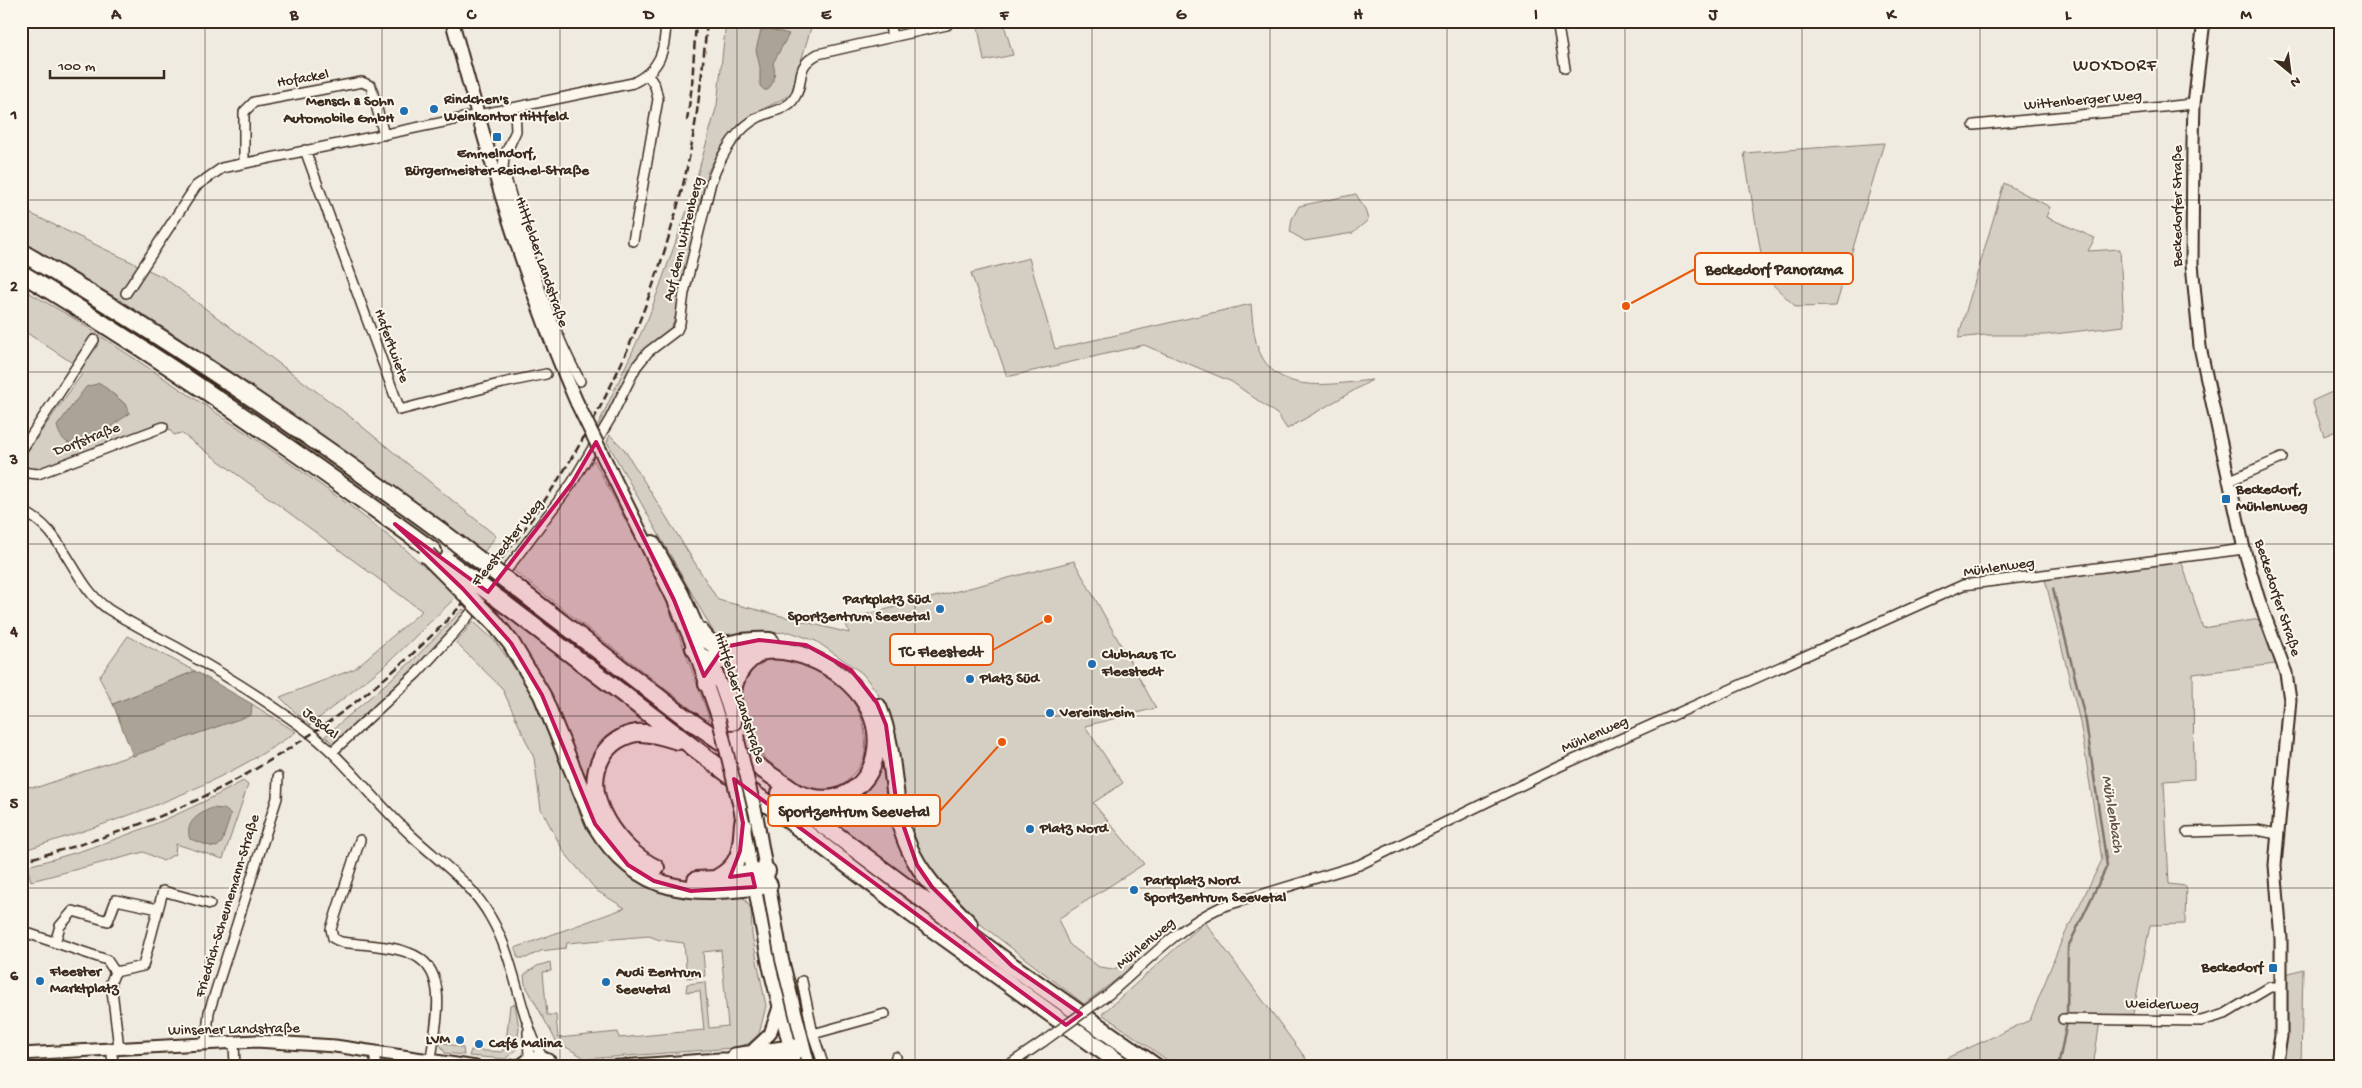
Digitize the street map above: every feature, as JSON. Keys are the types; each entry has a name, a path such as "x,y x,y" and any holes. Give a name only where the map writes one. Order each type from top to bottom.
{"highway":[{"path":"21,252 126,314 283,418 446,535 682,715 749,769 1012,966 1156,1067"},
{"path":"21,272 134,343 270,435 395,524 430,553 505,604 912,914 1125,1067"},
{"path":"430,553 494,622 515,650 542,695 589,811 604,838 616,854 639,872 672,887 703,891 761,879"},
{"path":"700,631 712,645 724,646 760,640 806,645 823,651 840,661 865,684 877,703 886,725 897,807 905,839 917,865 932,887 1012,966"},
{"path":"707,684 712,662 724,646"},
{"path":"682,715 797,794 808,798 829,799 840,797 859,785 870,773 875,760 877,743 874,725 859,694 846,680 815,660 785,651 765,651 712,662 700,656 694,648"},
{"path":"730,726 731,694 735,677 745,663 765,651"},
{"path":"688,744 652,734 638,733 615,741 599,761 596,774 598,799 607,822 615,835 638,858 674,876 687,879 761,879"},
{"path":"716,879 735,865 750,821"}],"main road":[{"name":"Hittfelder Landstraße","path":"452,21 515,242 561,369 576,403 663,577 694,648 707,684 730,726 740,807 750,821"},
{"name":"Hittfelder Landstraße","path":"612,476 662,555 700,631 712,662 730,726 761,879 809,1067"},
{"name":"Hittfelder Landstraße","path":"761,879 768,965 792,1056"}],"street":[{"path":"126,293 196,186 222,168 633,83 648,75 658,62 664,46 666,21"},
{"path":"890,21 892,37 947,25 949,21"},
{"path":"1557,21 1565,68"},
{"name":"Beckedorfer Straße","path":"2204,21 2194,104 2192,264 2195,308 2200,347 2244,549 2259,600 2289,686 2290,713 2275,865 2281,939 2281,1036 2276,1067"},
{"name":"Auf dem Wittenberg","path":"677,330 711,182 718,164 734,140 744,128 757,118 792,101 797,93 803,67 807,60 818,54 892,37"},
{"path":"633,241 658,99 655,86 648,75"},
{"name":"Hofackel","path":"244,163 244,112 254,102 362,82 371,86 384,135"},
{"name":"Wittenberger Weg","path":"1974,125 2194,104"},
{"name":"Hittfelder Landstraße","path":"515,108 516,132 504,157 503,168 532,263 561,342 580,381"},
{"name":"Hafertwiete","path":"305,150 400,410 503,382 546,374"},
{"name":"Fleestedter Weg","path":"332,752 417,672 454,633 505,572 572,482 610,419 636,368 648,352 677,330"},
{"path":"21,451 94,340"},
{"name":"Dorfstraße","path":"21,472 38,474 163,427"},
{"path":"2228,481 2282,458"},
{"name":"Jesdal","path":"21,511 43,525 91,592 109,609 240,683 304,728 332,752 412,837 448,866 478,897 492,918 506,950 527,1026 542,1057"},
{"name":"Mühlenweg","path":"1006,1067 1109,994 1188,926 1221,907 1359,865 1558,767 1962,585 2244,549"},
{"name":"Friedrich-Scheunemann-Straße","path":"206,1043 209,1012 277,798 278,777"},
{"path":"2186,832 2257,830 2277,834"},
{"path":"360,840 331,929 333,938 340,942 409,953 425,964 433,976 438,991 431,1059"},
{"path":"115,972 143,966 163,891 210,904"},
{"path":"56,944 60,926 73,911 108,921 116,900 158,909"},
{"path":"21,931 107,960 115,972"},
{"path":"114,1067 115,1048 111,982 115,972"},
{"path":"802,981 813,1034 824,1067"},
{"name":"Weiderweg","path":"2063,1019 2201,1021 2225,1014 2270,987 2281,987"},
{"path":"753,1050 770,1034 779,1007"},
{"path":"813,1034 885,1014"},
{"name":"Jesdal","path":"523,1064 527,1026"},
{"path":"234,1042 235,1067"},
{"name":"Winsener Landstraße","path":"21,1054 206,1043 297,1043 374,1051 476,1067"},
{"path":"607,1067 719,1059 775,1059 792,1056 803,1047"},
{"path":"719,1059 753,1050 792,1056"},
{"path":"374,1051 376,1067"},
{"path":"508,1067 542,1057 558,1066"},
{"path":"892,1067 896,1057"}],"highlighted area":[{"path":"596,442 674,600 704,676 724,647 759,640 806,645 851,670 877,703 886,725 897,807 917,865 932,887 1012,966 1081,1014 1066,1025 734,779 743,823 740,851 730,877 752,874 755,887 691,891 654,881 628,865 595,824 542,695 511,643 463,589 395,524 488,592 572,483"}],"shaded area":[{"path":"726,21 813,21 792,91 786,97 752,115 723,144 708,171 674,322 671,328 644,349 600,432 597,427 649,316 689,205 717,105"},
{"path":"977,21 1003,21 1013,55 984,61"},
{"path":"769,29 789,34 773,63 775,74 772,83 768,90 764,90 760,86 760,67 756,50 761,30"},
{"path":"1884,143 1836,306 1796,307 1765,277 1744,153"},
{"path":"2004,183 2050,207 2046,217 2095,238 2088,251 2120,249 2124,326 2045,335 1985,335 1958,338"},
{"path":"1356,194 1365,209 1368,220 1353,233 1305,241 1290,232 1292,219 1299,206"},
{"path":"21,209 163,277 348,415 496,536 484,552 371,470 199,351 141,313 21,242"},
{"path":"1029,258 1055,349 1251,304 1256,342 1264,360 1275,372 1288,380 1304,383 1338,384 1372,380 1287,429 1278,415 1232,382 1144,345 1007,377 971,273"},
{"path":"21,288 75,319 263,444 349,505 405,549 457,596 388,663 309,726 280,697 354,669 422,611 181,433 174,435 165,424 38,471 26,469 23,462 26,453 82,374 74,364 21,329","holes":["100,383 125,404 129,414 80,445 67,444"]},
{"path":"100,383 125,404 129,414 89,440 70,443 62,438 57,426 86,387"},
{"path":"2341,388 2341,429 2324,436 2312,401"},
{"path":"610,435 624,449 718,600 849,633 845,620 1074,561 1156,708 1085,726 1123,783 1093,803 1144,864 1058,919 1069,944 1099,967 1114,969 1133,960 1137,964 1084,1004 957,906 928,871 907,828 890,718 877,692 862,673 816,641 790,632 715,635 607,442"},
{"path":"594,460 663,592 708,714 709,723 513,570"},
{"path":"2181,560 2203,628 2260,619 2276,664 2193,674 2194,779 2164,781 2169,884 2186,886 2185,924 2150,925 2133,1014 2101,1015 2093,1067 1927,1067 2030,1020 2061,942 2102,860 2080,722 2045,579"},
{"path":"463,609 466,611 442,642 335,746 325,736 411,662"},
{"path":"496,609 651,728 620,732 589,800 494,614"},
{"path":"473,621 495,641 528,686 587,826 615,863 654,890 683,898 738,895 745,899 751,909 752,935 766,1006 759,1034 748,1044 733,1048 586,1059 556,1041 525,984 524,975 537,966 550,962 551,971 543,972 547,1015 556,1015 558,1038 618,1032 619,1038 704,1030 700,991 686,992 687,984 705,982 709,1028 728,1026 721,950 703,952 705,976 687,978 684,943 660,940 649,936 567,943 566,948 541,951 526,958 518,958 515,948 625,908 597,891 564,852 541,809 534,758 502,688 456,643"},
{"path":"128,636 195,671 113,704 99,677"},
{"path":"769,656 806,665 822,673 838,684 850,698 859,713 865,731 865,754 859,767 843,785 835,789 817,789 791,779 765,758 755,748 749,738 744,728 740,705 740,676"},
{"path":"195,671 252,704 251,715 133,756 113,704"},
{"path":"252,704 296,732 232,771 198,787 93,828 21,851 21,786 38,787 250,715"},
{"path":"884,753 889,804 940,904 803,800 830,805"},
{"path":"243,781 248,785 223,859 176,844 175,854 163,861 144,852 31,881 27,866 83,850 138,831 191,808"},
{"path":"212,808 224,809 231,814 222,842 217,847 190,839 189,833 189,828 194,819"},
{"path":"1205,922 1312,1067 1177,1067 1102,1014"},
{"path":"2303,969 2301,1067 2282,1067 2285,1036 2286,974"},
{"path":"515,1004 519,1028 516,1050 505,1059 469,1056 471,1050 502,1052 506,1042 510,1005"},
{"path":"438,1041 463,1048 464,1055 445,1053"},
{"path":"727,1064 771,1064 783,1067 708,1067"}],"waterway":[{"name":"Mühlenbach","path":"2053,589 2086,722 2107,866 2068,947 2067,1016"},
{"name":"Mühlenbach","path":"2058,1067 2067,1022"}],"tunnel":[{"path":"94,340 126,293"}],"railway":[{"path":"687,121 692,85 696,21"},
{"path":"21,861 91,841 159,817 203,797 292,747 373,688 446,621 511,547 567,466 614,379 652,287 687,168 698,105 707,21"}],"place":[{"name":"Rindchen's Weinkontor Hittfeld","path":"434,109"},
{"name":"Mensch & Sohn Automobile GmbH","path":"404,111"},
{"name":"Emmelndorf, Bürgermeister-Reichel-Straße","path":"497,137"},
{"name":"Beckedorf Panorama","path":"1626,306"},
{"name":"Beckedorf, Mühlenweg","path":"2226,499"},
{"name":"Parkplatz Süd Sportzentrum Seevetal","path":"940,609"},
{"name":"TC Fleestedt","path":"1048,619"},
{"name":"Clubhaus TC Fleestedt","path":"1092,664"},
{"name":"Platz Süd","path":"970,679"},
{"name":"Vereinsheim","path":"1050,713"},
{"name":"Sportzentrum Seevetal","path":"1002,742"},
{"name":"Platz Nord","path":"1030,829"},
{"name":"Parkplatz Nord Sportzentrum Seevetal","path":"1134,890"},
{"name":"Beckedorf","path":"2273,968"},
{"name":"Fleester Marktplatz","path":"40,981"},
{"name":"Audi Zentrum Seevetal","path":"606,982"},
{"name":"LVM","path":"460,1040"},
{"name":"Café Malina","path":"479,1044"}],"district":[{"name":"WOXDORF","path":"2115,66"}]}
